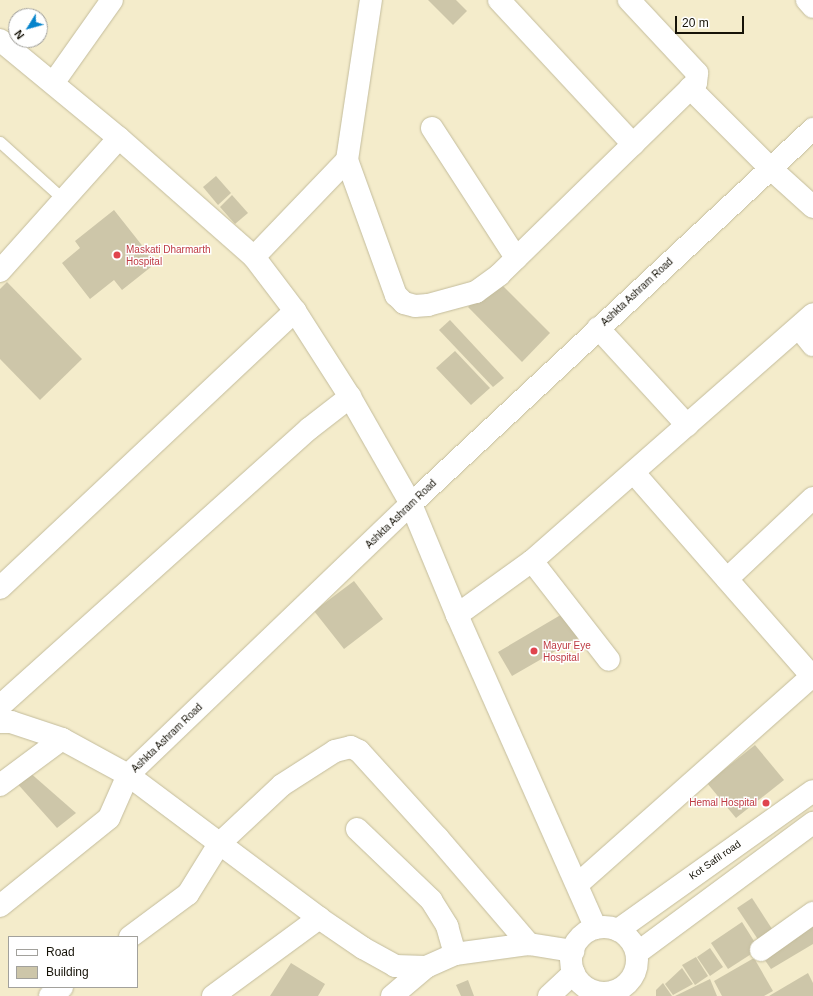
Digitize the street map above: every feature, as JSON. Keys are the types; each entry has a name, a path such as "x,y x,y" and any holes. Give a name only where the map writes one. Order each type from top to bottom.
{"street":[{"path":"54,82 112,0"},
{"path":"371,0 347,160 396,295 404,303 415,306 428,305 476,292 489,284 690,88 698,78 697,73 629,0"},
{"path":"499,0 633,144"},
{"path":"807,0 813,7"},
{"path":"0,40 54,82 254,257 295,312 350,397 411,504 457,615 578,884 596,928"},
{"path":"690,88 770,168 813,207"},
{"path":"432,128 516,258"},
{"name":"Ashkta Ashram Road","path":"0,906 109,818 128,775 411,504 813,128"},
{"path":"0,271 119,138"},
{"path":"254,257 347,160"},
{"path":"0,588 295,312"},
{"path":"457,615 532,561 806,321 813,345"},
{"path":"598,328 687,425"},
{"path":"0,706 310,428 350,397"},
{"path":"578,884 812,675 634,473"},
{"path":"727,579 810,509"},
{"path":"532,561 609,660"},
{"path":"0,722 11,722 62,739 128,775 319,918 363,948 395,966 426,967"},
{"path":"0,785 62,739"},
{"path":"131,936 188,894 219,844 282,785 334,751 351,747 359,751 438,838 529,944"},
{"name":"Kot Safil road","path":"618,930 813,791"},
{"path":"637,954 813,823"},
{"path":"357,829 431,900 447,926 455,954"},
{"path":"761,950 813,913"},
{"path":"213,996 319,918"},
{"path":"596,928 618,930 633,944 637,954 634,988 605,994 589,989 574,973 573,951 582,937 596,928"},
{"path":"392,996 426,967 455,954 529,944 573,951"},
{"path":"549,996 574,973"},
{"path":"50,996 61,988"}],"lane":[{"path":"0,142 64,199"}],"building":[{"path":"428,0 456,0 467,11 453,25"},
{"path":"216,176 231,193 218,205 203,187"},
{"path":"232,195 248,213 235,224 220,207"},
{"path":"114,210 156,263 122,290 114,280 90,299 62,263 80,248 75,241"},
{"path":"496,279 550,333 522,362 468,307"},
{"path":"7,282 82,359 40,400 0,359 0,289"},
{"path":"450,320 504,378 493,387 439,330"},
{"path":"455,351 490,388 471,405 436,368"},
{"path":"354,581 383,619 344,649 314,611"},
{"path":"564,613 578,638 512,676 498,652"},
{"path":"755,745 784,780 736,818 707,783"},
{"path":"28,771 76,813 57,828 15,781"},
{"path":"752,898 776,935 761,944 737,908"},
{"path":"742,922 759,949 728,969 711,943"},
{"path":"813,922 813,944 771,969 760,953"},
{"path":"710,948 723,967 710,976 697,957"},
{"path":"696,957 708,976 695,985 682,965"},
{"path":"754,958 773,991 764,996 722,996 714,981"},
{"path":"291,963 325,984 318,996 270,996"},
{"path":"682,968 693,984 673,995 665,984"},
{"path":"808,973 813,983 813,996 769,996"},
{"path":"710,979 717,996 675,996"},
{"path":"468,980 474,996 461,996 456,985"},
{"path":"663,983 672,996 656,996 656,990"}],"place":[{"name":"Maskati Dharmarth Hospital","path":"117,255"},
{"name":"Mayur Eye Hospital","path":"534,651"},
{"name":"Hemal Hospital","path":"766,803"}]}
